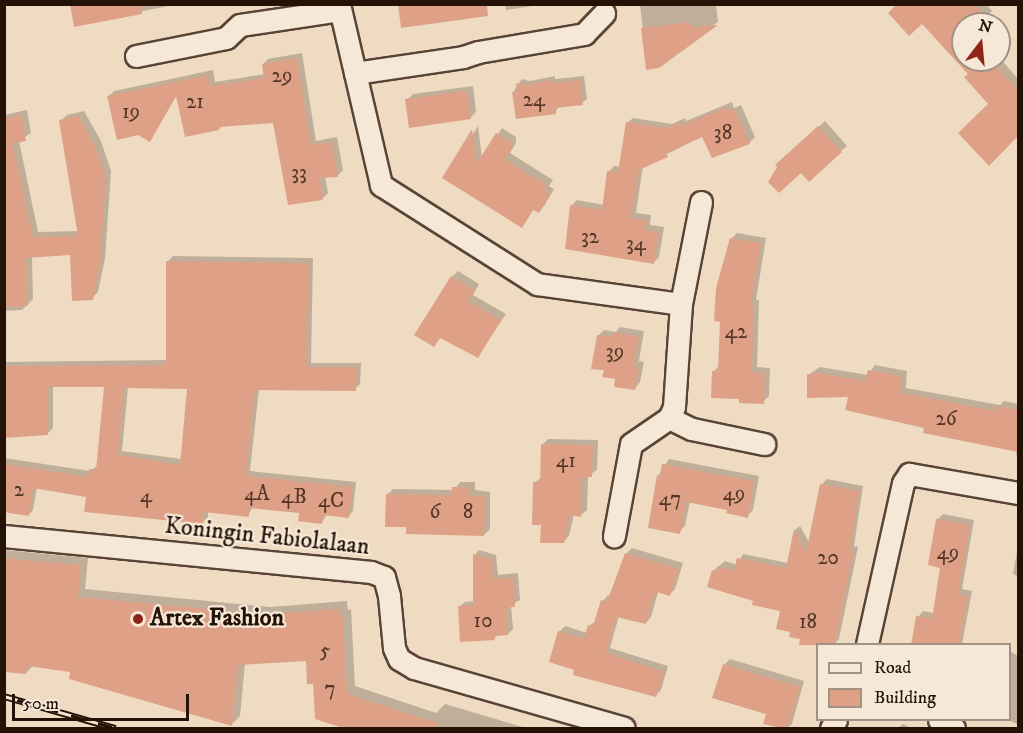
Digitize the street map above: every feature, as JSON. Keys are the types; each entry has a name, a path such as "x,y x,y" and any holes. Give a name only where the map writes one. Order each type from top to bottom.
{"street":[{"path":"136,56 226,38 240,25 339,7 381,184 537,284 681,304"},
{"path":"354,73 463,57 478,52 584,34 604,13"},
{"path":"615,536 631,444 669,418 674,408 681,304 700,202"},
{"path":"669,418 692,429 765,444"},
{"path":"867,643 903,483 909,474 1018,493"},
{"name":"Koningin Fabiolalaan","path":"4,536 371,572 384,577 389,596 394,648 399,659 414,668 624,729"},
{"path":"941,721 954,729"}],"building":[{"path":"70,4 142,4 142,14 74,27"},
{"path":"398,4 487,4 488,16 401,28"},
{"path":"897,4 975,4 982,12 951,12 951,56 922,24 909,36 888,13"},
{"path":"690,22 691,27 718,25 659,68 646,70 641,28"},
{"path":"297,58 311,145 332,142 338,177 320,178 323,200 288,205 273,123 219,127 219,130 185,137 176,96 150,142 138,135 117,140 107,96 208,75 210,86 264,78 262,64"},
{"path":"966,72 1002,72 1018,90 1018,136 989,166 958,133 988,104 964,77 968,74"},
{"path":"550,80 551,83 580,80 583,105 555,108 556,114 516,119 512,92 517,91 516,83 525,85"},
{"path":"467,91 471,119 409,128 405,99"},
{"path":"726,107 728,112 735,109 750,144 712,158 702,137 666,153 668,157 639,170 631,218 647,220 645,230 659,232 654,264 565,249 570,205 602,210 607,171 618,172 626,122 666,128 679,123 680,126"},
{"path":"21,115 26,141 4,145 4,119"},
{"path":"78,116 95,147 106,177 100,266 93,300 72,301 70,255 26,258 28,306 4,307 4,146 13,145 33,237 78,236 59,120"},
{"path":"818,126 842,152 809,182 801,173 779,193 768,182 777,167 775,165"},
{"path":"472,129 477,163 496,133 511,143 511,150 505,159 548,186 544,192 550,195 539,213 533,210 522,228 442,178"},
{"path":"730,238 761,243 751,305 754,305 752,372 765,373 764,404 739,403 739,399 711,398 712,371 718,371 720,322 714,321 716,288"},
{"path":"166,261 309,263 307,367 357,367 356,391 255,390 246,476 352,487 349,518 323,515 322,524 298,521 299,513 249,508 249,517 204,512 203,524 84,512 86,497 33,488 29,516 4,510 4,464 88,477 89,469 96,470 104,387 48,387 48,435 4,438 4,366 166,365","holes":["124,388 187,389 180,465 118,455"]},
{"path":"451,276 475,290 468,301 501,320 478,358 440,338 434,347 414,335"},
{"path":"613,332 639,337 634,367 639,367 635,390 614,387 615,379 602,377 604,370 591,369 597,335 612,337"},
{"path":"868,370 902,376 901,393 996,411 997,406 1018,410 1018,452 923,433 924,428 845,410 848,397 807,398 807,374 813,374 813,372 865,381"},
{"path":"541,444 593,445 592,477 582,477 581,517 570,515 564,543 540,543 541,525 532,525 533,482 540,482"},
{"path":"662,464 754,481 748,518 726,513 727,510 686,502 680,534 648,528 657,475 660,476"},
{"path":"820,484 859,491 850,551 853,552 835,643 799,645 800,639 789,637 790,632 776,629 780,611 752,605 753,601 707,587 712,570 717,572 718,566 734,571 737,558 786,568 794,529 806,553"},
{"path":"452,487 470,487 470,495 485,497 484,536 406,534 406,527 385,527 386,494 452,495"},
{"path":"936,519 970,525 958,594 968,596 959,643 911,643 916,616 932,619 940,568 928,565"},
{"path":"625,553 679,569 670,596 657,592 657,595 654,594 646,624 616,617 606,653 664,672 656,697 573,675 574,670 549,662 558,631 584,639 588,625 593,626 601,600 607,602"},
{"path":"473,554 492,560 493,579 514,577 515,607 507,607 508,635 494,636 495,640 460,642 458,606 473,605"},
{"path":"4,558 81,565 78,597 261,614 340,609 340,617 343,617 347,694 437,723 436,729 346,729 315,719 313,684 307,684 306,661 238,665 232,726 69,679 70,672 27,666 26,674 4,672"},
{"path":"723,664 800,687 787,729 763,724 766,714 712,698"}],"railway":[{"path":"4,696 115,728"}],"place":[{"name":"Artex Fashion","path":"138,619"}]}
